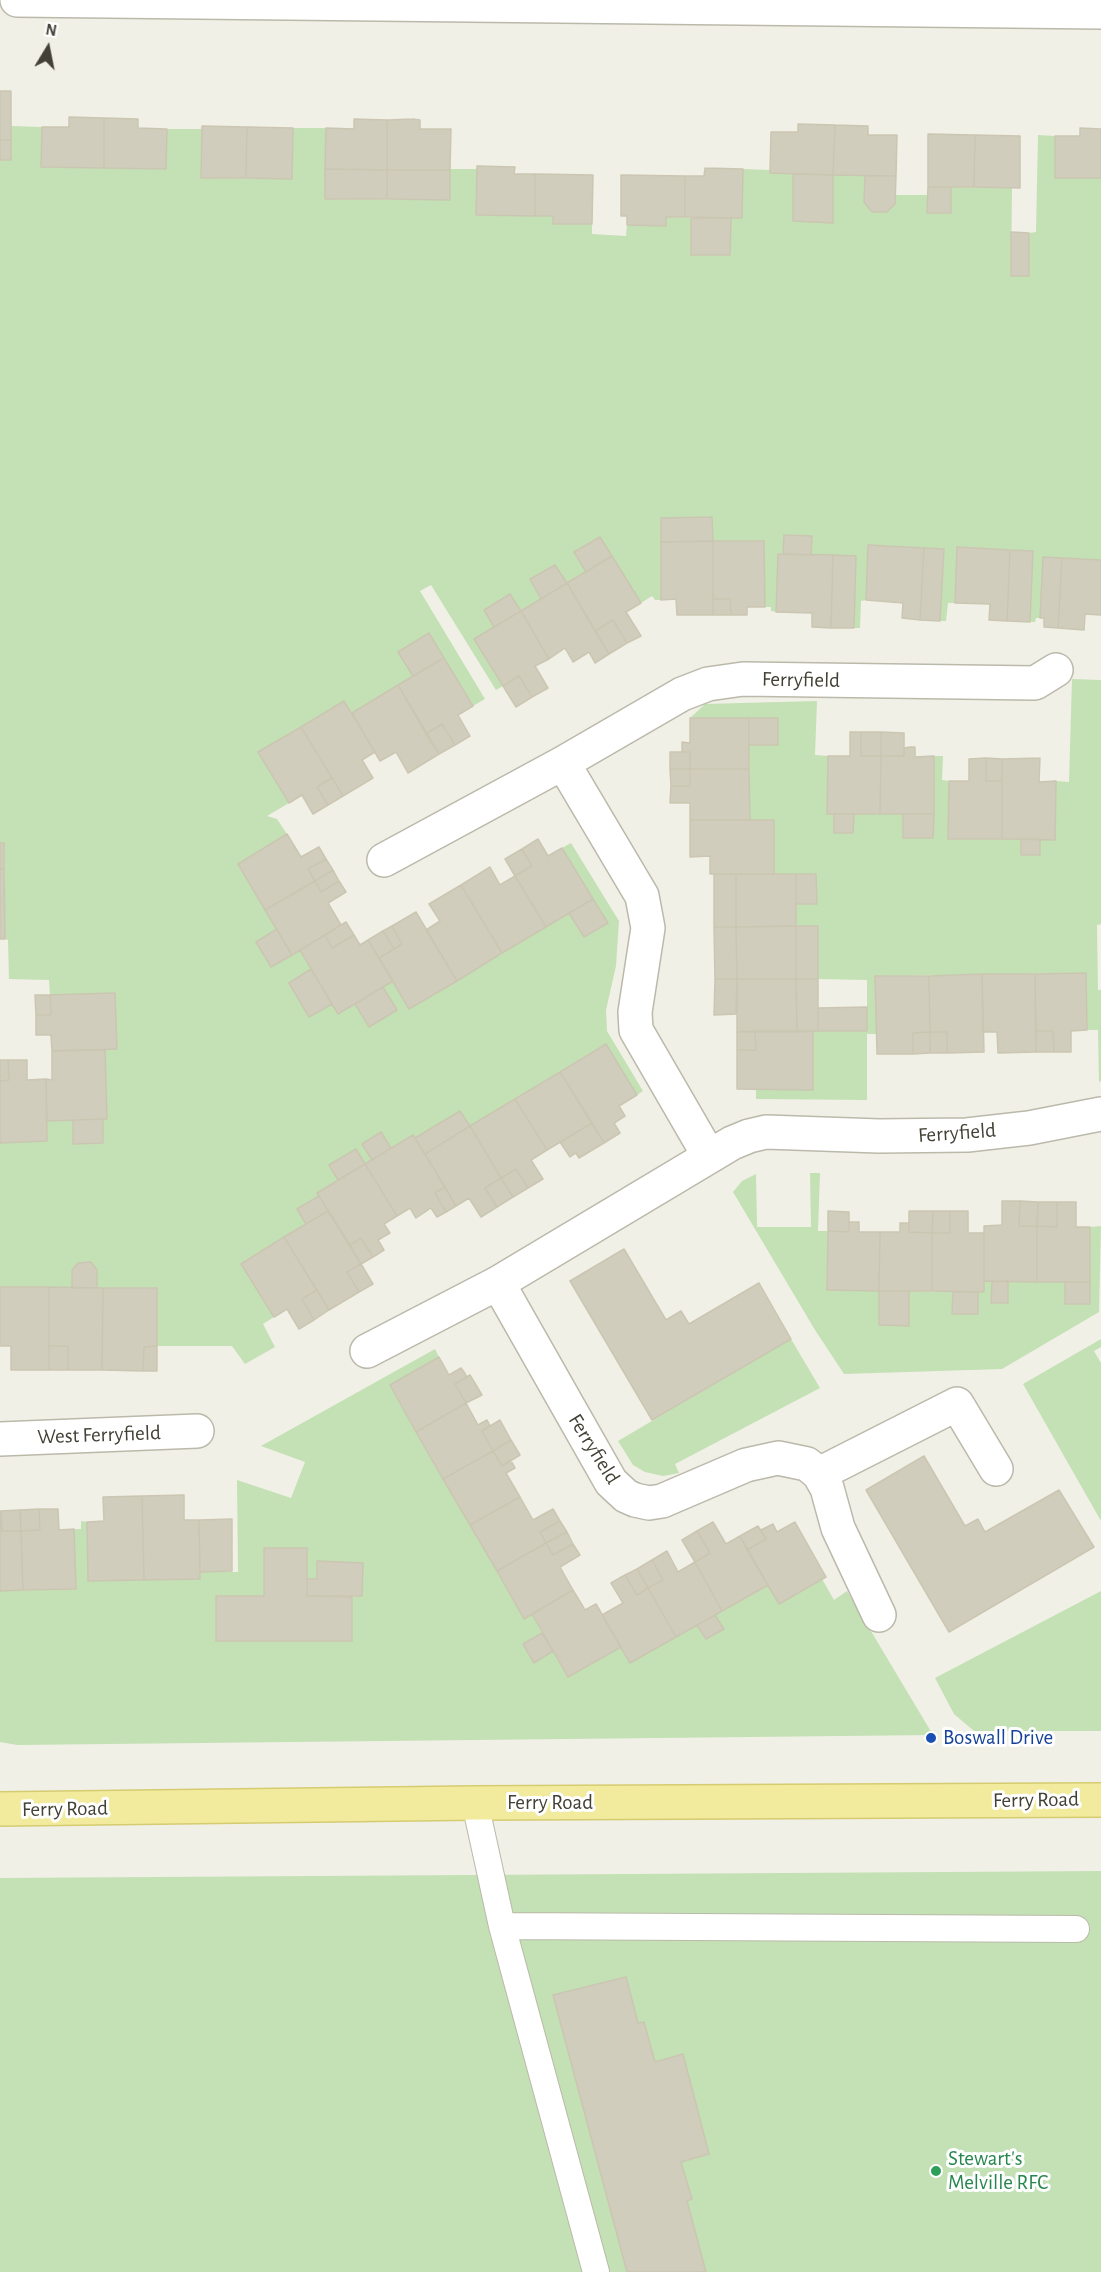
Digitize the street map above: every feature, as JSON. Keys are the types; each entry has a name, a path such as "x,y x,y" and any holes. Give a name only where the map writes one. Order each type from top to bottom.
{"main road":[{"name":"Ferry Road","path":"0,1809 475,1803 1101,1800"}],"street":[{"path":"16,0 1101,12"},
{"name":"Ferryfield","path":"384,860 563,763 682,694 708,684 743,679 1035,683 1056,670"},
{"path":"563,763 642,896 648,928 635,1012 636,1030 709,1156"},
{"name":"Ferryfield","path":"367,1351 498,1283 709,1156 749,1136 766,1132 890,1136 967,1135 1029,1128 1101,1114"},
{"name":"Ferryfield","path":"498,1283 611,1482 626,1496 649,1503 662,1501 746,1465 778,1458 807,1464 819,1474"},
{"path":"879,1615 838,1528 827,1488 819,1474 957,1404 996,1469"},
{"name":"West Ferryfield","path":"0,1438 197,1431"}],"lane":[{"path":"475,1803 502,1926 596,2272"},
{"path":"502,1926 1076,1929"}],"green space":[{"path":"11,126 42,127 41,167 166,169 167,129 202,129 201,178 292,179 293,128 326,128 325,199 450,200 450,169 477,169 477,215 553,216 554,224 592,224 592,234 626,236 627,225 666,226 666,217 691,218 691,255 730,255 731,218 742,218 743,169 793,174 793,221 832,222 833,175 865,176 864,202 872,212 887,212 895,204 895,195 928,195 928,213 951,212 951,187 1012,188 1011,276 1029,276 1029,233 1036,232 1038,135 1055,136 1055,178 1101,178 1101,560 1043,557 1040,618 1036,618 1035,622 1030,622 1033,551 957,547 955,603 948,603 946,621 940,621 944,549 869,545 866,600 861,601 860,628 854,628 856,556 811,555 812,536 784,535 783,554 778,554 776,612 771,611 771,607 765,607 764,541 713,541 712,517 661,518 661,600 655,600 652,596 641,603 600,537 575,552 586,572 567,583 555,565 530,579 541,599 521,611 510,594 484,610 494,627 503,686 496,690 431,585 420,591 485,699 473,706 428,633 398,652 413,676 352,713 344,701 258,752 289,803 267,816 277,819 287,834 238,864 277,929 256,942 271,967 300,950 311,969 289,983 309,1017 332,1004 338,1014 355,1004 369,1027 397,1010 383,987 393,981 409,1009 569,913 584,937 608,923 562,848 571,843 619,921 616,966 606,1010 607,1031 643,1091 637,1095 605,1044 470,1126 460,1112 415,1138 412,1135 391,1148 381,1132 362,1144 372,1160 365,1164 356,1149 330,1165 338,1180 318,1193 319,1196 297,1209 306,1224 242,1264 274,1317 263,1324 275,1347 245,1364 232,1346 157,1346 157,1288 97,1288 97,1270 91,1262 78,1263 73,1270 72,1288 0,1287 0,1143 47,1141 47,1121 73,1120 73,1144 103,1143 103,1119 107,1119 105,1050 116,1049 115,993 50,995 49,980 9,979 8,940 5,939 4,843 0,843 0,160 11,160"},
{"path":"1072,679 1101,680 1101,924 1097,925 1098,990 1101,990 1101,1081 1099,1082 1098,1030 1087,1030 1086,973 876,976 876,1034 867,1034 867,1100 756,1099 756,1089 813,1089 813,1031 867,1031 867,980 818,979 796,926 796,904 817,904 816,874 774,874 773,820 750,820 749,745 778,745 778,718 690,718 705,704 817,701 815,755 828,756 827,813 834,814 834,833 853,833 854,814 903,814 903,838 933,838 934,756 943,756 942,780 949,781 948,839 1021,839 1021,855 1039,855 1040,839 1055,839 1056,781 1069,782"},
{"path":"810,1173 820,1173 818,1231 828,1231 827,1290 879,1291 879,1325 909,1325 909,1291 953,1292 953,1314 978,1314 978,1292 984,1292 984,1281 992,1282 991,1302 1008,1281 1065,1282 1065,1304 1089,1304 1090,1227 1101,1226 1099,1312 1002,1369 844,1374 815,1330 733,1192 742,1181 756,1174 757,1227 811,1227"},
{"path":"791,1339 820,1388 675,1464 679,1473 663,1476 645,1472 633,1465 618,1441"},
{"path":"1101,1339 1101,1347 1094,1351 1101,1363 1101,1521 1023,1384"},
{"path":"435,1349 439,1357 390,1385 524,1618 532,1614 542,1633 523,1644 534,1663 553,1651 568,1677 621,1647 630,1663 697,1625 707,1639 724,1629 715,1615 768,1585 779,1604 822,1579 834,1600 847,1591 933,1735 17,1745 0,1742 0,1591 76,1589 74,1529 81,1529 81,1521 87,1522 88,1581 200,1579 200,1572 238,1572 237,1480 291,1498 305,1462 261,1446","holes":["265,1548 307,1548 307,1579 317,1579 318,1561 363,1563 362,1596 352,1597 352,1641 216,1641 216,1596 264,1596"]},
{"path":"1101,1591 1101,1731 974,1731 954,1714 935,1678"},
{"path":"1101,1871 1101,2272 0,2272 0,1878"}],"building":[{"path":"0,91 11,91 11,140 0,140"},
{"path":"69,117 104,118 104,168 41,167 42,127 69,127"},
{"path":"104,118 138,119 138,128 167,129 166,169 104,168"},
{"path":"354,119 387,120 387,170 325,169 326,128 354,129"},
{"path":"387,120 420,120 420,129 451,129 450,170 387,170"},
{"path":"798,124 835,125 833,175 770,173 771,132 798,132"},
{"path":"835,125 868,126 868,135 897,135 896,176 833,175"},
{"path":"202,126 247,127 246,178 201,178"},
{"path":"247,127 293,128 292,179 246,178"},
{"path":"1080,128 1101,129 1101,178 1055,178 1055,136 1080,136"},
{"path":"928,134 975,135 974,187 928,187"},
{"path":"975,135 1020,136 1020,188 974,187"},
{"path":"0,140 11,140 11,160 0,160"},
{"path":"477,166 515,167 514,174 535,174 535,216 476,215"},
{"path":"705,168 743,169 742,218 685,217 685,176 704,176"},
{"path":"325,169 387,170 387,199 325,199"},
{"path":"387,170 450,170 450,200 387,199"},
{"path":"535,174 593,175 592,224 553,224 553,216 535,216"},
{"path":"793,174 833,175 833,223 793,221"},
{"path":"621,175 685,176 685,217 666,217 666,226 627,225 627,216 621,216"},
{"path":"865,176 896,176 895,204 887,212 872,212 864,202"},
{"path":"928,187 951,187 951,213 927,213"},
{"path":"691,218 731,218 730,255 691,255"},
{"path":"1011,232 1029,233 1029,276 1011,276"},
{"path":"712,517 713,541 661,542 661,518"},
{"path":"784,535 812,536 811,555 783,554"},
{"path":"600,537 612,556 586,572 574,552"},
{"path":"713,541 713,615 677,615 676,599 661,600 661,542"},
{"path":"713,541 764,541 765,607 747,607 747,615 731,615 730,599 713,599"},
{"path":"868,545 924,548 920,620 902,618 903,603 866,600"},
{"path":"957,547 1010,550 1007,621 989,620 990,604 955,603"},
{"path":"924,548 944,549 940,621 920,620"},
{"path":"1010,550 1033,551 1030,622 1007,621"},
{"path":"778,554 833,555 831,628 812,627 812,613 776,612"},
{"path":"833,555 856,556 854,628 831,628"},
{"path":"612,556 641,603 626,612 641,636 627,643 613,620 595,631 567,583"},
{"path":"1043,557 1062,558 1058,628 1044,627 1044,618 1040,618"},
{"path":"1062,558 1101,560 1101,615 1085,614 1084,630 1058,628"},
{"path":"555,565 567,583 541,599 530,579"},
{"path":"567,583 609,654 595,663 589,652 573,662 565,648 549,659 521,611"},
{"path":"510,594 521,611 494,627 484,610"},
{"path":"713,599 730,599 731,615 713,615"},
{"path":"521,611 549,659 535,666 548,688 532,697 519,676 503,686 474,639"},
{"path":"613,620 627,643 609,654 595,631"},
{"path":"429,633 444,658 413,676 398,652"},
{"path":"444,658 473,706 458,715 470,736 455,745 442,724 426,734 398,685"},
{"path":"519,676 532,697 516,707 503,686"},
{"path":"398,685 439,754 408,773 396,752 380,761 352,713"},
{"path":"344,701 375,752 362,760 373,778 343,796 301,727"},
{"path":"690,718 749,718 749,769 690,769 690,752 682,752 682,742 690,743"},
{"path":"749,718 778,718 778,745 749,745"},
{"path":"442,724 455,745 439,754 426,734"},
{"path":"301,727 332,778 317,787 328,805 313,814 302,795 289,803 258,752"},
{"path":"850,732 861,732 861,756 881,756 880,814 827,814 828,756 850,756"},
{"path":"861,732 881,732 881,756 861,756"},
{"path":"881,732 904,733 904,756 881,756"},
{"path":"915,747 915,757 934,756 934,814 880,814 881,756 904,756 904,748"},
{"path":"670,752 690,752 690,769 670,769"},
{"path":"986,758 986,781 1002,781 1002,839 948,839 949,781 969,781 969,759"},
{"path":"986,758 1002,759 1002,781 986,781"},
{"path":"1040,758 1039,782 1056,781 1055,840 1002,839 1002,759"},
{"path":"670,769 690,769 690,786 671,786"},
{"path":"690,769 749,769 750,820 690,820 690,803 670,803 671,786 690,786"},
{"path":"332,778 343,796 328,805 317,787"},
{"path":"834,814 854,814 853,833 834,833"},
{"path":"903,814 934,814 933,838 903,838"},
{"path":"690,820 774,820 774,874 710,874 710,856 690,857"},
{"path":"287,834 301,857 319,847 326,859 308,869 315,881 265,910 238,864"},
{"path":"538,839 548,856 562,848 593,899 546,927 515,876 532,866 522,849"},
{"path":"1021,839 1040,839 1040,855 1021,855"},
{"path":"0,843 4,843 4,869 0,869"},
{"path":"522,849 532,866 515,876 505,859"},
{"path":"326,859 333,870 315,881 308,869"},
{"path":"490,867 500,885 515,876 546,927 502,953 461,885"},
{"path":"0,869 4,869 5,939 0,939"},
{"path":"333,870 339,881 321,892 315,881"},
{"path":"714,874 736,874 736,927 714,927"},
{"path":"736,874 796,874 796,926 736,927"},
{"path":"796,874 816,874 817,904 796,904"},
{"path":"315,881 321,892 339,881 346,892 328,903 341,925 292,955 265,910"},
{"path":"461,885 502,953 457,981 426,930 440,921 429,904"},
{"path":"593,899 608,923 584,937 569,913"},
{"path":"416,912 457,981 409,1009 379,958 402,944 392,926"},
{"path":"346,922 354,935 332,948 325,935"},
{"path":"392,926 402,944 394,949 383,931"},
{"path":"796,926 818,926 818,979 796,979"},
{"path":"796,926 796,979 737,979 736,927"},
{"path":"714,927 736,927 737,979 715,979"},
{"path":"277,929 292,955 271,967 256,942"},
{"path":"383,931 394,949 379,958 368,940"},
{"path":"325,935 332,948 354,935 360,945 368,940 393,981 338,1014 300,950"},
{"path":"311,969 332,1004 309,1017 289,983"},
{"path":"1086,973 1087,1030 1071,1031 1071,1052 1054,1052 1053,1031 1036,1031 1035,974"},
{"path":"982,974 1035,974 1036,1052 998,1053 997,1032 983,1032"},
{"path":"982,974 984,1052 947,1053 947,1032 930,1032 929,976"},
{"path":"875,976 929,976 930,1032 913,1033 913,1054 877,1054"},
{"path":"715,979 737,979 736,1014 714,1015"},
{"path":"737,979 796,979 797,1032 737,1032"},
{"path":"796,979 818,979 818,1031 797,1032"},
{"path":"383,987 397,1010 369,1027 355,1004"},
{"path":"115,993 117,1049 52,1051 51,1035 36,1035 36,1015 51,1015 50,995"},
{"path":"35,995 50,995 51,1015 36,1015"},
{"path":"867,1007 867,1031 818,1031 818,1008"},
{"path":"755,1031 813,1031 813,1090 737,1089 737,1050 756,1050"},
{"path":"755,1031 756,1050 737,1050 737,1032"},
{"path":"1036,1031 1053,1031 1054,1052 1036,1052"},
{"path":"930,1032 947,1032 947,1053 930,1053"},
{"path":"930,1032 930,1053 913,1054 913,1033"},
{"path":"606,1044 637,1095 619,1106 625,1116 614,1123 620,1133 604,1143 560,1072"},
{"path":"105,1050 107,1119 47,1121 46,1079 52,1080 52,1051"},
{"path":"0,1060 8,1060 9,1080 0,1081"},
{"path":"8,1060 27,1060 27,1080 46,1079 47,1141 0,1143 0,1081 9,1080"},
{"path":"560,1072 592,1123 547,1150 515,1099"},
{"path":"515,1099 547,1150 531,1160 543,1179 528,1188 516,1169 501,1178 470,1126"},
{"path":"460,1111 470,1126 425,1154 415,1138"},
{"path":"103,1119 103,1143 73,1144 73,1120"},
{"path":"592,1123 604,1143 579,1158 576,1153 570,1157 560,1142"},
{"path":"470,1126 501,1178 485,1188 497,1207 481,1217 469,1198 456,1206 425,1154"},
{"path":"381,1132 391,1148 372,1160 362,1144"},
{"path":"413,1135 445,1187 435,1193 446,1212 437,1217 431,1208 416,1218 410,1208 397,1216 365,1164"},
{"path":"356,1149 365,1164 338,1180 329,1165"},
{"path":"365,1164 397,1216 384,1224 390,1233 378,1240 384,1250 373,1257 361,1238 350,1245 317,1193"},
{"path":"516,1169 528,1188 513,1197 501,1178"},
{"path":"501,1178 513,1197 497,1207 485,1188"},
{"path":"445,1187 456,1206 446,1212 435,1193"},
{"path":"319,1196 328,1211 306,1224 297,1209"},
{"path":"1002,1201 1020,1201 1019,1226 1037,1226 1037,1282 984,1281 984,1226 1002,1225"},
{"path":"1020,1201 1038,1202 1037,1226 1019,1226"},
{"path":"1038,1202 1057,1202 1057,1227 1037,1226"},
{"path":"1057,1202 1076,1202 1076,1227 1090,1227 1090,1282 1037,1282 1037,1226 1057,1227"},
{"path":"328,1211 361,1264 347,1272 359,1292 329,1310 284,1237"},
{"path":"828,1211 849,1212 849,1232 828,1231"},
{"path":"909,1211 933,1211 932,1233 909,1232"},
{"path":"933,1211 950,1211 950,1233 932,1233"},
{"path":"950,1211 968,1211 968,1233 984,1233 984,1292 932,1291 932,1233 950,1233"},
{"path":"849,1222 859,1222 859,1232 880,1232 879,1291 827,1290 828,1231 849,1232"},
{"path":"900,1223 909,1223 909,1232 932,1233 932,1291 879,1291 880,1232 900,1232"},
{"path":"284,1237 317,1290 302,1299 314,1320 299,1329 287,1309 274,1317 241,1264"},
{"path":"361,1238 373,1257 361,1264 350,1245"},
{"path":"624,1249 666,1320 681,1311 689,1324 759,1283 791,1339 652,1420 570,1281"},
{"path":"91,1262 97,1270 97,1288 72,1288 72,1270 78,1263"},
{"path":"361,1264 373,1284 359,1292 347,1272"},
{"path":"1008,1281 1008,1303 991,1303 992,1282"},
{"path":"1065,1282 1090,1282 1090,1304 1065,1304"},
{"path":"0,1287 49,1287 49,1370 11,1370 11,1346 0,1346"},
{"path":"49,1287 103,1288 102,1370 68,1370 68,1346 49,1346"},
{"path":"103,1288 157,1288 157,1346 144,1347 143,1371 102,1370"},
{"path":"317,1290 329,1310 314,1320 302,1299"},
{"path":"879,1291 909,1291 909,1326 879,1325"},
{"path":"953,1292 978,1292 978,1314 952,1314"},
{"path":"49,1346 68,1346 68,1370 49,1370"},
{"path":"157,1346 157,1371 143,1371 144,1347"},
{"path":"439,1357 449,1375 461,1368 467,1377 455,1384 466,1403 416,1432 390,1385"},
{"path":"470,1375 482,1395 466,1403 455,1384"},
{"path":"466,1403 478,1425 487,1420 490,1426 482,1431 493,1451 443,1479 416,1432"},
{"path":"500,1420 511,1440 493,1451 482,1431"},
{"path":"511,1440 520,1455 502,1466 493,1451"},
{"path":"493,1451 502,1466 510,1460 513,1464 515,1468 506,1473 520,1497 470,1525 443,1479"},
{"path":"924,1456 965,1526 978,1519 985,1532 1059,1490 1094,1547 949,1632 866,1490"},
{"path":"184,1495 184,1520 199,1520 200,1579 144,1580 142,1496"},
{"path":"142,1496 144,1580 88,1581 87,1522 104,1521 103,1497"},
{"path":"520,1497 533,1520 553,1509 560,1521 540,1532 546,1543 497,1571 470,1525"},
{"path":"39,1509 58,1509 59,1530 74,1529 76,1589 23,1590 21,1531 40,1530"},
{"path":"39,1509 40,1530 21,1531 20,1510"},
{"path":"20,1510 21,1531 2,1531 1,1511"},
{"path":"0,1511 2,1531 21,1531 23,1590 0,1591"},
{"path":"232,1519 232,1571 200,1572 199,1520"},
{"path":"560,1521 567,1532 546,1543 540,1532"},
{"path":"713,1522 726,1544 740,1536 768,1585 722,1611 695,1562 710,1553 697,1531"},
{"path":"795,1522 826,1577 779,1604 747,1550 766,1539 761,1530 773,1524 777,1532"},
{"path":"758,1526 766,1539 747,1550 740,1536"},
{"path":"697,1531 710,1553 695,1562 682,1540"},
{"path":"567,1532 573,1544 553,1555 546,1543"},
{"path":"546,1543 553,1555 573,1544 580,1555 560,1567 573,1590 524,1619 497,1571"},
{"path":"264,1548 307,1548 307,1596 352,1597 352,1641 216,1641 216,1596 264,1596"},
{"path":"667,1551 678,1572 695,1562 722,1611 676,1637 648,1588 663,1580 652,1560"},
{"path":"652,1560 663,1580 648,1588 637,1569"},
{"path":"317,1561 363,1563 362,1596 307,1596 307,1579 317,1579"},
{"path":"637,1569 648,1588 637,1595 625,1575"},
{"path":"625,1575 637,1595 648,1588 676,1637 630,1663 602,1615 623,1603 611,1583"},
{"path":"573,1590 585,1610 596,1604 621,1647 568,1677 532,1614"},
{"path":"715,1615 724,1629 706,1639 697,1625"},
{"path":"542,1633 553,1651 534,1663 523,1644"},
{"path":"626,1977 638,2023 644,2022 655,2062 683,2054 709,2154 681,2162 692,2199 687,2201 706,2272 627,2272 553,1995"}],"place":[{"name":"Boswall Drive","path":"931,1738"},
{"name":"Stewart's Melville RFC","path":"936,2171"}]}
